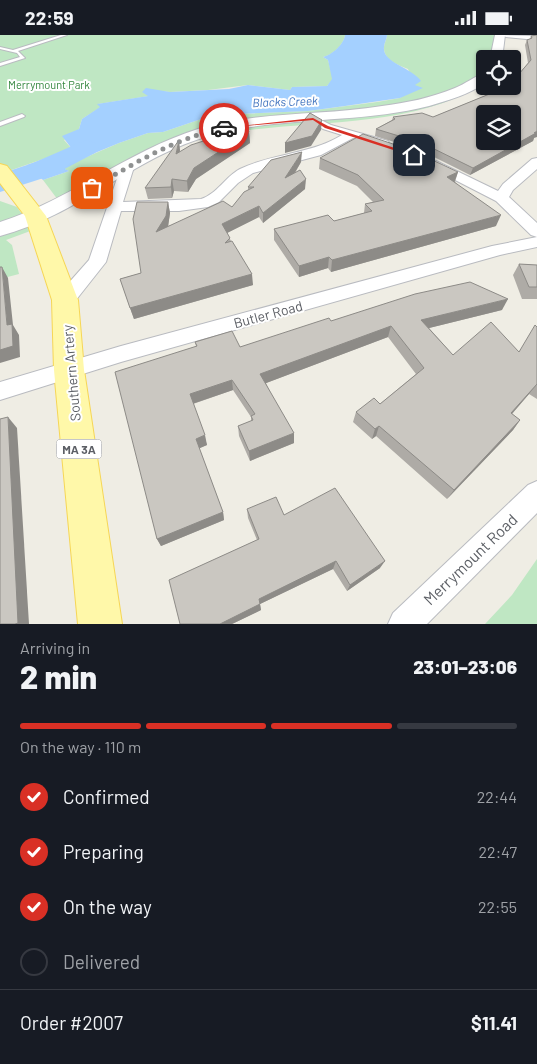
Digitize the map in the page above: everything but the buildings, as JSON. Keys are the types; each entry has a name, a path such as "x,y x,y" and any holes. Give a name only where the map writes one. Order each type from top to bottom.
{"main road":[{"path":"498,50 500,35"},
{"path":"0,229 31,209 66,203 168,145 207,132 258,123 377,112 427,103 462,90 476,82"},
{"name":"MA 3A","path":"1,170 31,209"},
{"name":"Southern Artery","path":"31,209 65,300 69,370 100,624"}],"street":[{"path":"506,35 537,38"},
{"path":"313,119 327,127 350,135 395,147"},
{"path":"115,207 195,205 210,202 232,181 246,172 261,166 316,154 332,147 350,135"},
{"path":"422,159 501,198 537,233"},
{"path":"501,198 508,187 537,162"},
{"path":"65,300 97,262 127,167"},
{"name":"Butler Road","path":"0,391 498,250 537,242"},
{"name":"Merrymount Road","path":"404,624 537,494"}],"lane":[{"path":"13,51 65,35"},
{"path":"0,47 13,51 23,57 0,65"},
{"path":"0,124 22,116"}],"green space":[{"name":"Merrymount Park","path":"0,35 345,35 343,42 337,49 323,57 328,60 333,79 327,86 292,87 290,90 248,85 170,92 149,90 149,96 98,104 101,107 82,119 79,129 64,140 72,149 0,174"},
{"path":"387,35 505,35 503,50 476,50 476,88 450,100 417,111 383,117 241,131 207,137 189,142 152,158 64,208 43,180 69,171 61,168 119,143 148,133 163,132 213,115 308,111 400,98 414,85 408,69 389,59 384,52"},
{"path":"0,201 17,207 33,230 6,240 12,245 19,274 0,279"},
{"path":"537,559 537,624 485,624 512,595"}],"water":[{"path":"345,35 387,35 384,47 385,53 393,61 417,76 421,81 415,85 423,88 400,98 308,111 213,115 163,132 148,133 119,143 61,167 69,171 43,180 27,165 72,149 62,136 79,129 82,119 100,107 97,104 148,96 142,92 146,88 170,92 229,89 248,85 290,90 292,87 327,86 332,79 328,60 323,57 337,49"}],"waterway":[{"name":"Blacks Creek","path":"0,183 43,169 86,148"}],"way so far":[{"path":"92,188 168,145 224,128"}],"route":[{"path":"224,128 258,123 313,119 327,127 395,147 414,155"}]}
